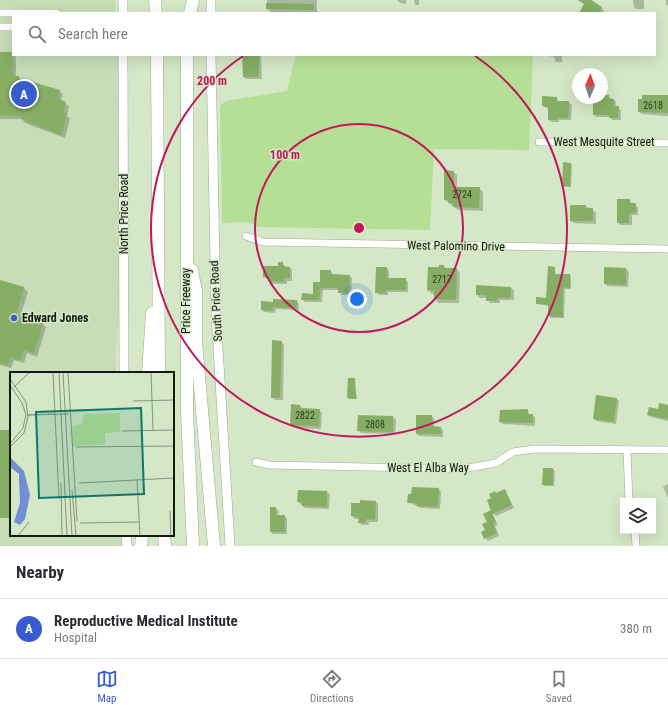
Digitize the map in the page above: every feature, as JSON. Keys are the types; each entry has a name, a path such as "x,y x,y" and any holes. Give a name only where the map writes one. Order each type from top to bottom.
{"highway":[{"path":"155,0 156,12"},
{"path":"187,0 187,12"},
{"path":"190,12 194,0"},
{"path":"157,56 159,372"},
{"name":"Price Freeway","path":"187,56 187,412 193,546"},
{"path":"148,372 158,232"},
{"path":"186,238 196,291 196,342 214,546"},
{"path":"141,546 142,536"},
{"path":"164,536 165,546"}],"main road":[{"path":"123,0 123,12"},
{"path":"211,0 211,12"},
{"name":"North Price Road","path":"123,56 124,372"},
{"name":"South Price Road","path":"211,56 216,314 230,546"},
{"path":"126,536 127,546"}],"street":[{"path":"0,13 12,13"},
{"path":"0,27 12,27"},
{"name":"West Mesquite Street","path":"539,142 668,143"},
{"name":"West Palomino Drive","path":"246,236 263,242 668,248"},
{"name":"West El Alba Way","path":"256,462 270,465 463,469 496,463 513,452 534,449 668,450"},
{"path":"627,450 629,498"},
{"path":"635,534 636,546"}],"shaded area":[{"path":"0,0 115,0 116,12 12,12 12,56 118,56 119,316 116,372 10,372 10,536 121,536 121,546 0,546"}],"green space":[{"path":"296,56 533,56 529,150 434,149 430,230 258,227 246,222 222,223 220,106 226,101 287,91"}],"building":[{"path":"578,0 591,0 602,7 599,12 580,12 584,4"},
{"path":"266,3 314,4 314,10 266,9"},
{"path":"0,52 12,52 13,76 19,76 19,78 60,90 57,98 66,102 64,112 67,114 61,135 21,119 22,116 0,115"},
{"path":"242,56 259,56 259,77 243,77"},
{"path":"608,95 609,99 614,99 614,106 619,106 618,118 609,118 609,115 593,115 593,104 608,104"},
{"path":"642,95 668,95 668,113 638,112 638,99 642,99"},
{"path":"542,96 557,97 557,101 569,101 569,118 548,120 548,107 542,106"},
{"path":"563,162 571,163 570,186 562,186"},
{"path":"444,170 454,171 454,187 480,187 479,208 453,207 453,203 448,203 448,200 444,200"},
{"path":"617,199 630,199 630,203 636,203 636,213 629,213 629,223 617,223"},
{"path":"570,205 586,205 586,208 593,208 593,221 570,221"},
{"path":"278,262 283,262 283,266 290,267 290,278 285,278 284,282 268,281 268,277 263,277 263,266 278,266"},
{"path":"439,265 444,265 444,268 457,268 456,300 434,299 434,291 427,290 428,267 439,267"},
{"path":"548,266 555,267 555,274 570,274 570,288 563,287 563,317 548,316 548,305 536,304 536,297 546,298"},
{"path":"376,267 387,267 387,278 406,278 406,290 386,290 385,293 375,293"},
{"path":"604,267 626,268 626,285 604,284"},
{"path":"320,270 331,270 331,274 350,275 349,293 338,293 338,288 321,288 319,300 301,300 302,293 313,294 313,282 320,282"},
{"name":"Edward Jones","path":"0,280 24,287 16,315 43,323 34,353 23,350 20,360 10,357 8,365 0,363"},
{"path":"476,285 511,287 511,298 497,298 497,301 486,301 486,295 476,295"},
{"path":"273,299 297,300 297,308 273,307 273,311 261,310 261,301 273,302"},
{"path":"272,340 282,341 280,398 271,398"},
{"path":"348,378 355,378 356,399 347,398"},
{"path":"596,395 617,398 614,422 593,419"},
{"path":"659,403 668,405 668,419 647,415 649,407 658,409"},
{"path":"291,404 300,405 300,408 320,409 319,426 290,425"},
{"path":"528,409 528,414 533,414 533,423 499,422 500,410"},
{"path":"358,415 393,416 393,432 357,431"},
{"path":"416,415 432,415 432,426 441,427 441,434 416,434"},
{"path":"0,430 10,430 10,518 0,518"},
{"path":"543,468 553,468 553,485 542,485"},
{"path":"412,487 439,488 438,507 417,506 417,503 407,503 408,494 411,494"},
{"path":"505,489 512,505 492,514 487,500 491,498 489,494"},
{"path":"298,490 327,491 327,507 302,506 302,502 297,502"},
{"path":"360,500 376,501 375,520 366,519 366,523 358,523 359,517 351,516 351,503 360,503"},
{"path":"270,507 276,507 276,515 285,515 285,532 270,532"},
{"path":"491,510 496,522 493,523 497,533 484,539 481,532 485,530 482,524 487,522 483,514"}],"place":[{"name":"Reproductive Medical Institute","path":"24,94"},
{"name":"Edward Jones","path":"14,318"}]}
